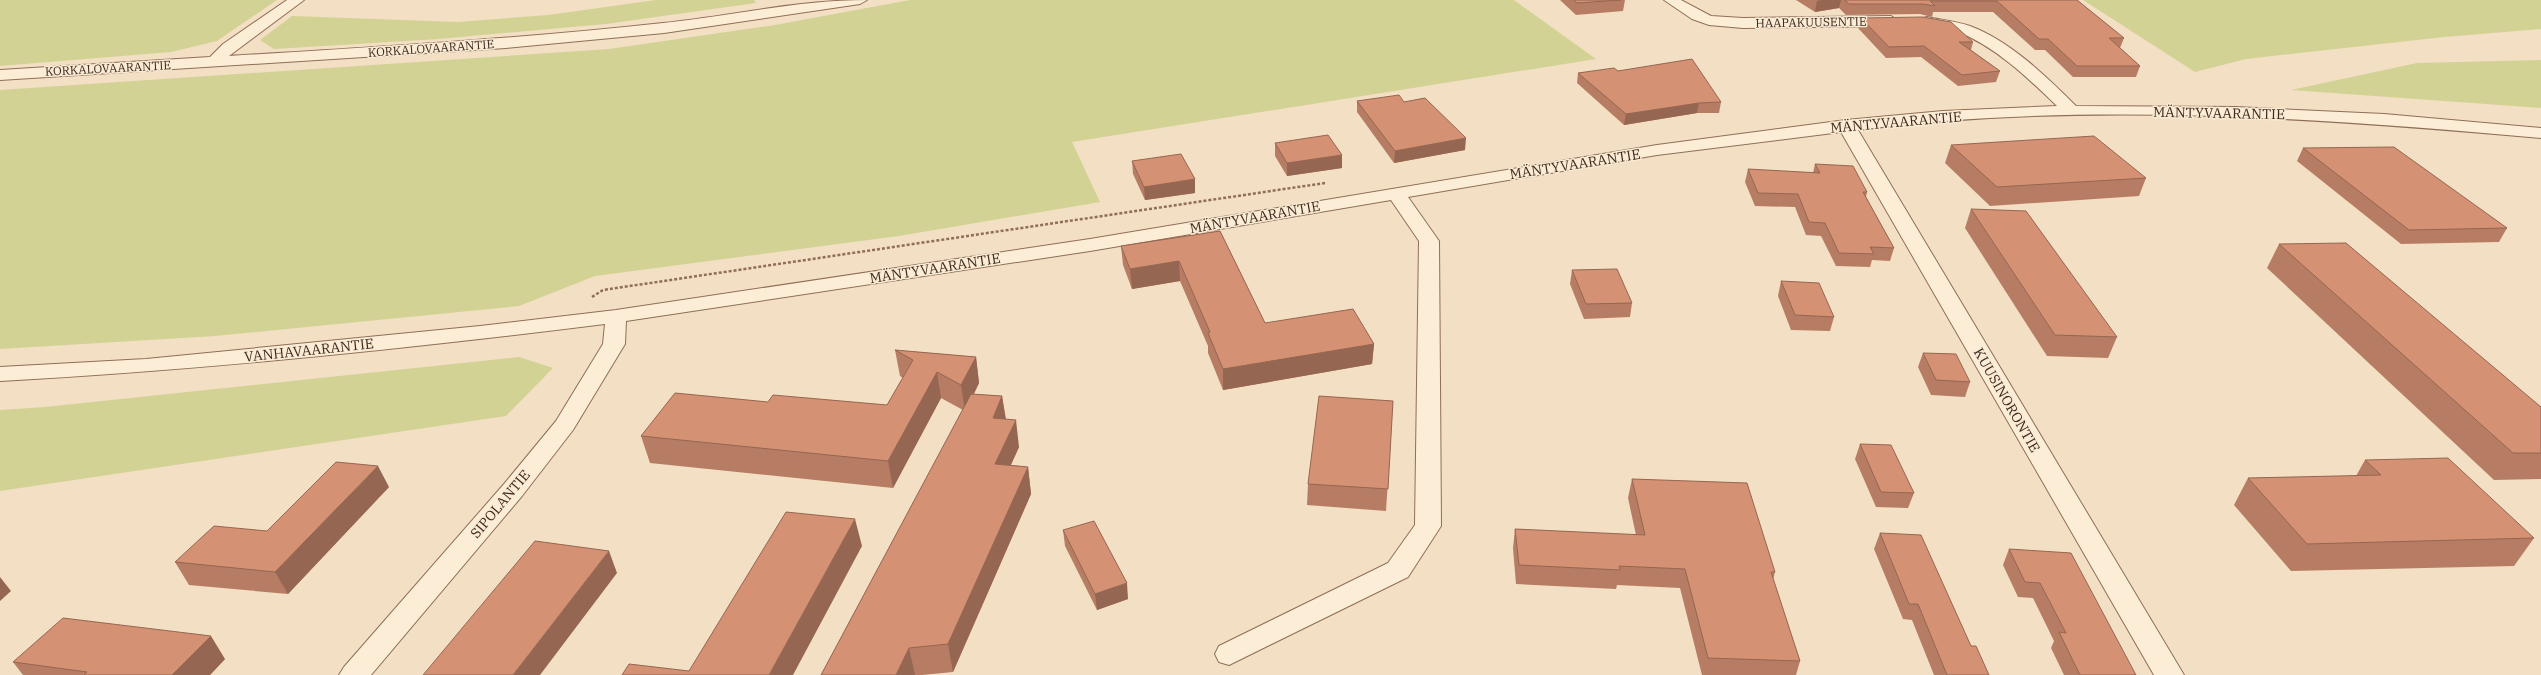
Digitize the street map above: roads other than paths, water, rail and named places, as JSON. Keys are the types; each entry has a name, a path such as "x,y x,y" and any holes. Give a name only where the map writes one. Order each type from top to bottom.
{"street":[{"path":"214,62 229,47 297,0"},
{"name":"KORKALOVAARANTIE","path":"0,75 506,43 664,28 860,0"},
{"name":"HAAPAKUUSENTIE","path":"1671,0 1697,16 1730,22 1909,21 1964,29 1989,42 2053,93 2071,111"},
{"name":"MÄNTYVAARANTIE","path":"616,316 1090,245 1657,150 1846,125 1943,116 2071,111 2274,114 2384,119 2541,133"},
{"name":"KUUSINORONTIE","path":"1846,125 2169,675"},
{"path":"1229,654 1398,570 1428,526 1429,241 1396,193"},
{"name":"VANHAVAARANTIE","path":"0,374 146,366 480,333 616,316"},
{"name":"SIPOLANTIE","path":"354,675 513,490 565,425 614,344 616,316"}]}
